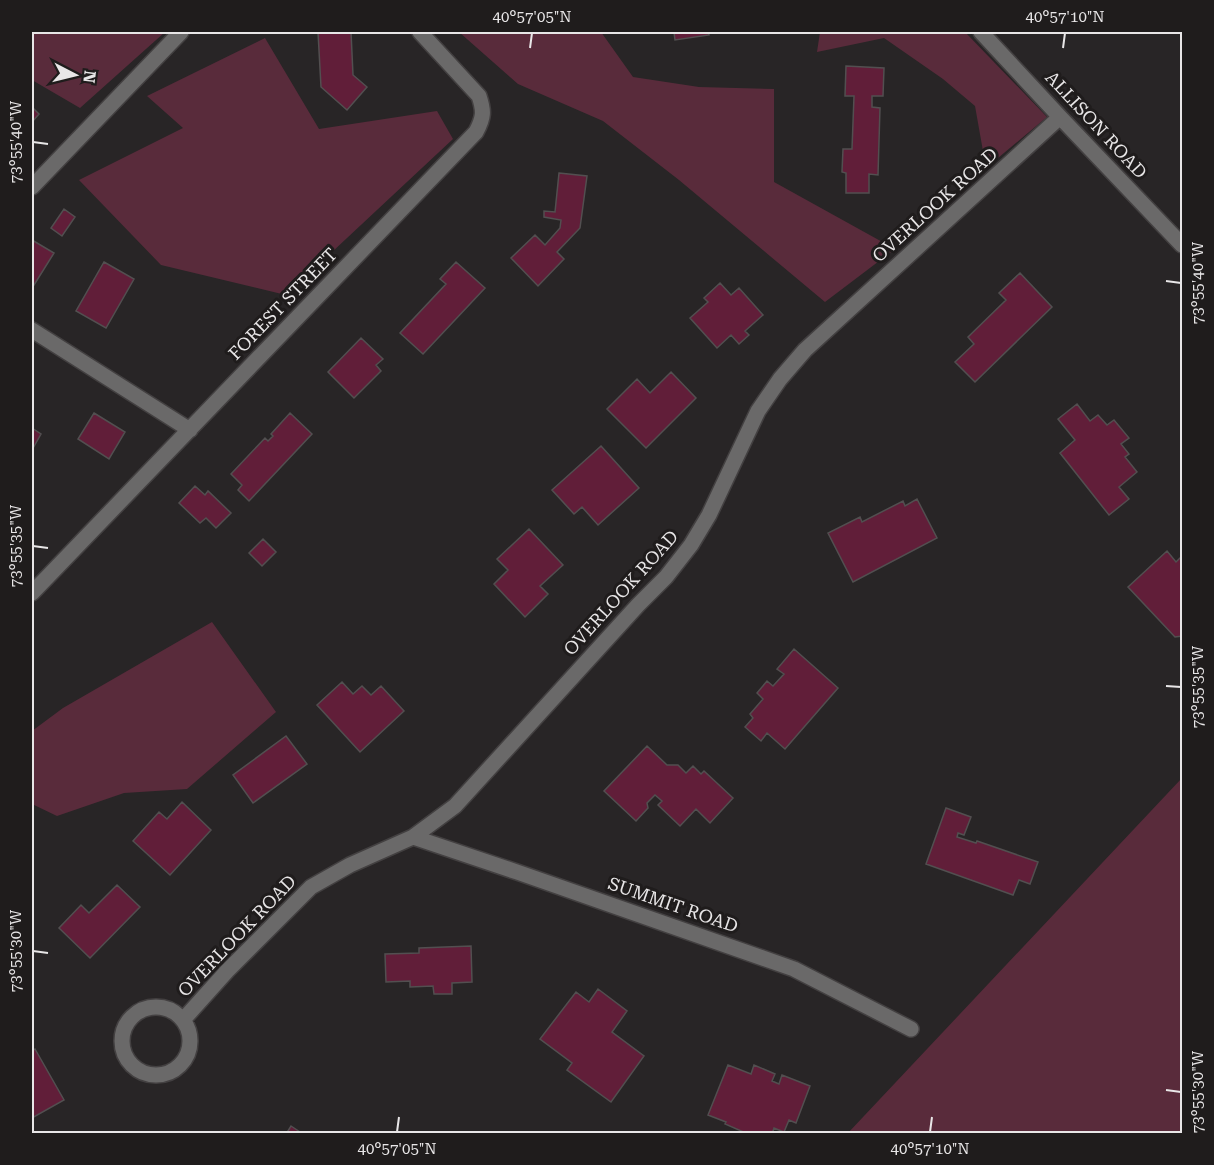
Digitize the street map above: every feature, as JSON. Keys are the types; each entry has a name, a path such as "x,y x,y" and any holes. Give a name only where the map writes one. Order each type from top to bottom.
{"street":[{"path":"32,188 181,32"},
{"name":"FOREST STREET","path":"32,593 476,132 483,114 479,96 420,32"},
{"name":"ALLISON ROAD","path":"981,32 1182,245"},
{"name":"OVERLOOK ROAD","path":"183,1020 227,971 311,887 350,865 413,837 455,806 666,577 691,545 709,515 758,411 780,379 805,350 1060,117"},
{"path":"32,330 190,430"},
{"name":"SUMMIT ROAD","path":"413,837 794,969 911,1029"},
{"name":"OVERLOOK ROAD","path":"154,1007 175,1012 183,1020 189,1030 189,1052 175,1070 153,1075 142,1072 132,1065 123,1046 123,1035 127,1024 134,1016 154,1007"}],"shaded area":[{"path":"32,32 165,32 80,108 32,80"},
{"path":"459,32 601,32 633,77 699,87 774,89 774,182 895,249 825,302 679,180 603,121 518,84"},
{"path":"820,32 965,32 1047,117 986,168 975,106 943,79 884,38 817,52"},
{"path":"265,38 319,129 437,111 453,139 286,295 161,265 79,180 183,128 147,96"},
{"path":"212,622 276,712 187,789 124,793 57,816 32,804 32,731 63,708"},
{"path":"1182,778 1182,1133 848,1133"}],"building":[{"path":"318,32 351,32 353,75 367,87 347,110 321,87"},
{"path":"674,32 708,32 709,35 675,40"},
{"path":"846,66 884,68 883,96 872,96 872,107 880,108 878,175 869,174 869,193 846,193 846,173 842,172 843,149 852,149 854,96 845,96"},
{"path":"32,107 39,114 32,122"},
{"path":"559,173 587,176 580,228 557,252 564,259 538,286 511,258 535,235 545,245 560,228 561,220 544,217 544,211 555,212"},
{"path":"64,209 75,217 62,236 51,228"},
{"path":"32,240 54,253 34,285 32,284"},
{"path":"104,262 134,279 106,328 76,311"},
{"path":"456,262 485,288 423,354 400,333 446,284 440,279"},
{"path":"1020,273 1052,307 975,382 955,362 974,344 968,337 1006,300 999,293"},
{"path":"720,283 731,295 739,288 763,315 745,331 749,335 739,344 731,335 717,348 690,318 708,302 704,298"},
{"path":"361,338 383,359 376,365 381,371 354,398 328,372"},
{"path":"671,372 696,398 646,448 607,409 637,379 650,393"},
{"path":"1077,404 1090,421 1098,415 1107,425 1114,420 1129,438 1121,444 1129,454 1125,457 1137,472 1119,487 1129,499 1109,515 1060,453 1075,440 1058,419"},
{"path":"94,413 125,432 109,459 78,439"},
{"path":"290,413 312,434 249,501 238,490 242,485 231,474 265,438 268,441 273,436 271,434"},
{"path":"32,428 41,434 32,450"},
{"path":"601,446 639,488 598,525 582,507 574,514 552,490"},
{"path":"195,486 205,495 208,491 231,513 216,528 206,518 200,523 179,503"},
{"path":"917,499 937,538 853,582 828,533 860,517 862,522 903,501 905,506"},
{"path":"529,529 563,565 540,586 548,594 525,617 494,584 508,570 497,559"},
{"path":"263,539 276,552 262,566 249,553"},
{"path":"1167,551 1176,562 1182,556 1182,636 1175,637 1128,587"},
{"path":"794,649 838,688 785,749 767,733 761,741 745,727 753,718 750,714 763,699 757,693 767,681 773,686 784,674 777,669"},
{"path":"342,682 353,694 362,686 371,695 381,686 404,711 360,752 317,705"},
{"path":"286,736 307,764 253,803 233,775"},
{"path":"647,746 667,765 678,765 686,773 693,766 701,774 704,771 733,798 710,823 696,809 680,826 658,805 662,801 655,795 647,803 648,808 636,821 604,791"},
{"path":"182,802 211,830 170,875 133,841 159,812 167,819"},
{"path":"946,808 971,817 964,835 958,833 957,837 976,843 977,841 1038,862 1030,884 1019,880 1013,895 926,864"},
{"path":"117,885 140,907 90,958 59,928 81,905 89,913"},
{"path":"471,946 472,982 452,983 452,994 434,994 433,986 410,987 410,981 386,982 385,954 419,953 419,948"},
{"path":"598,989 627,1011 612,1032 644,1056 611,1102 567,1070 572,1063 540,1039 576,992 589,1002"},
{"path":"35,1049 64,1100 32,1118 32,1051"},
{"path":"728,1065 751,1074 754,1065 775,1074 772,1081 779,1084 782,1075 810,1086 796,1123 789,1120 784,1132 774,1128 772,1134 748,1134 708,1115"},
{"path":"291,1126 303,1134 286,1134"}]}
